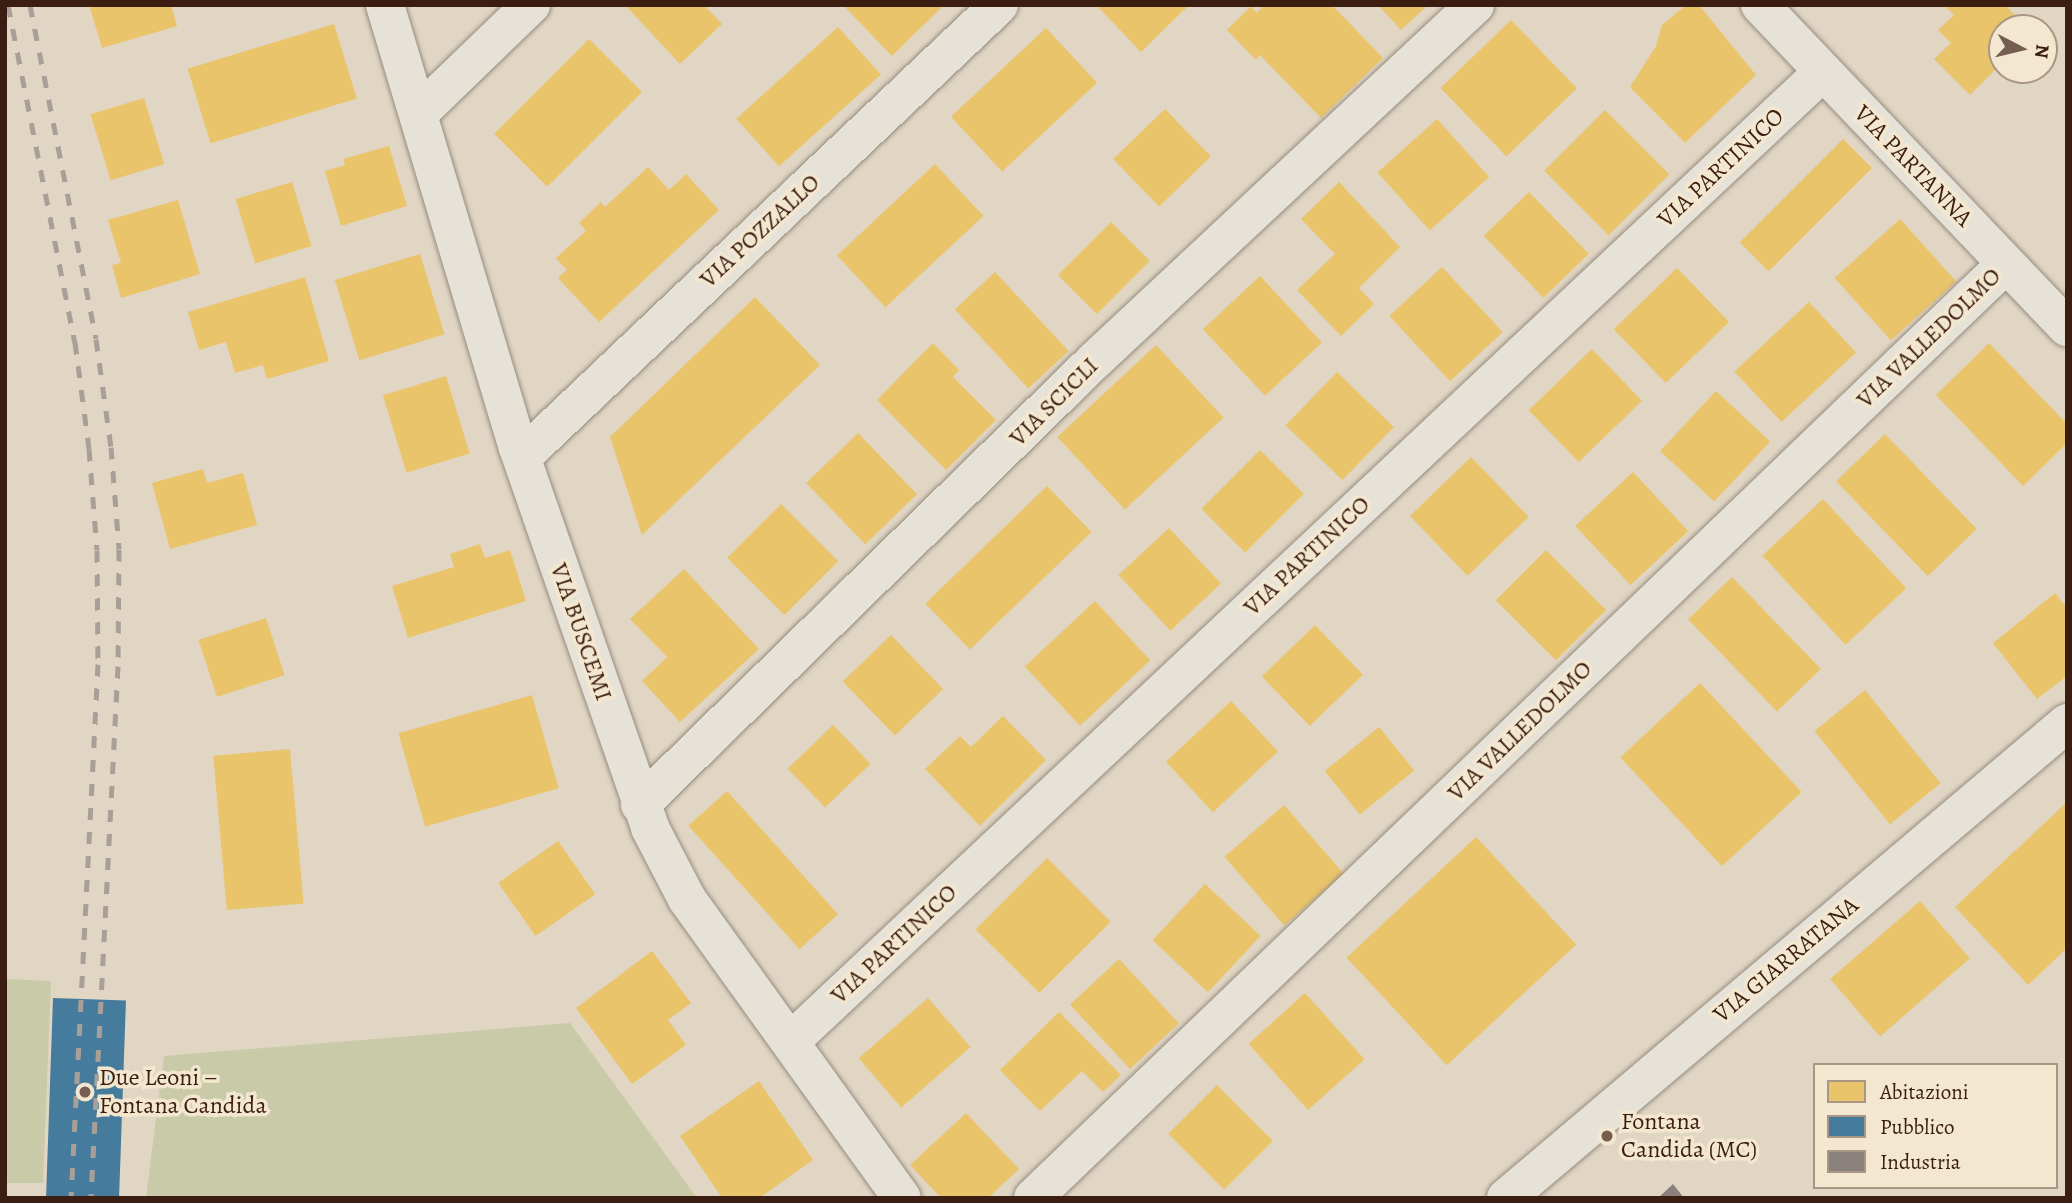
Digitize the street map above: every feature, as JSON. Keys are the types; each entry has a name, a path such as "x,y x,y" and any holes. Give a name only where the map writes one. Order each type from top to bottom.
{"street":[{"name":"VIA BUSCEMI","path":"385,5 522,457 640,805 687,899 902,1198"},
{"path":"419,113 531,5"},
{"name":"VIA POZZALLO","path":"522,457 999,5"},
{"name":"VIA SCICLI","path":"640,805 1093,362 1475,5"},
{"name":"VIA PARTANNA","path":"1759,5 2067,327"},
{"name":"VIA PARTINICO","path":"791,1041 1823,72"},
{"name":"VIA VALLEDOLMO","path":"1033,1198 2006,264"},
{"name":"VIA GIARRATANA","path":"1506,1198 2067,723"}],"green space":[{"path":"5,979 51,981 43,1183 5,1183"},
{"path":"570,1023 697,1198 146,1198 164,1056"}],"building: Abitazioni":[{"path":"89,5 171,5 177,26 102,48"},
{"path":"625,5 704,5 722,24 680,64"},
{"path":"843,5 944,5 892,56"},
{"path":"1096,5 1189,5 1141,52"},
{"path":"1264,5 1332,5 1383,58 1321,118 1260,55 1256,60 1227,30 1251,6 1257,13"},
{"path":"1378,5 1428,5 1401,30"},
{"path":"1686,5 1699,5 1756,75 1685,143 1630,87 1656,46 1662,25"},
{"path":"1944,5 2005,5 2014,14 1988,14 1988,77 1970,95 1934,59 1951,43 1938,30 1954,15"},
{"path":"1511,20 1577,88 1506,156 1441,88"},
{"path":"334,24 357,99 210,143 188,69"},
{"path":"838,27 881,75 779,166 736,119"},
{"path":"1046,28 1097,83 1002,172 951,117"},
{"path":"589,39 642,92 547,187 494,134"},
{"path":"144,98 164,164 111,180 90,114"},
{"path":"1165,109 1211,156 1159,206 1113,159"},
{"path":"1605,110 1669,174 1609,235 1544,171"},
{"path":"1437,119 1489,177 1430,230 1378,173"},
{"path":"1843,139 1872,168 1769,271 1740,242"},
{"path":"389,146 407,206 341,226 325,171 345,165 343,159"},
{"path":"935,164 983,216 885,307 837,255"},
{"path":"648,167 669,190 686,174 719,210 599,322 558,278 567,270 556,258 586,231 579,223 601,202 605,207"},
{"path":"292,182 312,246 255,263 236,199"},
{"path":"1339,182 1400,247 1359,288 1374,304 1341,336 1297,290 1335,254 1301,219"},
{"path":"1529,192 1589,254 1543,298 1484,236"},
{"path":"178,200 200,274 121,298 112,265 121,263 108,220"},
{"path":"1900,219 1956,281 1891,340 1835,278"},
{"path":"1111,222 1150,261 1097,314 1058,275"},
{"path":"420,254 445,334 359,360 335,280"},
{"path":"1442,267 1503,332 1450,381 1389,316"},
{"path":"1677,268 1729,322 1666,383 1614,329"},
{"path":"995,272 1069,351 1028,388 955,310"},
{"path":"1260,276 1322,343 1265,396 1203,329"},
{"path":"305,277 329,361 267,379 263,365 235,373 226,342 199,350 188,312"},
{"path":"755,297 820,365 642,535 610,437"},
{"path":"1809,302 1856,352 1781,422 1734,372"},
{"path":"933,343 959,370 953,377 996,420 946,470 877,400"},
{"path":"1989,343 2067,424 2067,443 2023,486 1936,395"},
{"path":"1156,345 1224,417 1125,509 1057,437"},
{"path":"1592,349 1642,401 1579,462 1529,410"},
{"path":"1337,372 1394,427 1342,480 1286,425"},
{"path":"446,376 470,453 407,473 383,395"},
{"path":"1716,391 1770,441 1714,501 1660,451"},
{"path":"858,433 917,494 865,544 806,483"},
{"path":"1885,434 1977,529 1928,576 1836,481"},
{"path":"1260,450 1304,494 1245,553 1201,509"},
{"path":"1471,457 1529,517 1468,576 1410,516"},
{"path":"203,469 207,483 243,473 257,525 170,549 152,483"},
{"path":"1633,472 1688,531 1630,585 1575,526"},
{"path":"1047,486 1091,532 970,649 925,603"},
{"path":"1823,499 1906,588 1846,645 1762,556"},
{"path":"781,504 838,561 785,615 727,558"},
{"path":"1169,528 1221,584 1170,631 1119,575"},
{"path":"480,544 485,558 510,550 526,601 408,638 392,586 454,567 450,554"},
{"path":"1546,550 1606,610 1556,660 1496,600"},
{"path":"684,569 759,649 680,722 642,681 667,657 630,619"},
{"path":"1732,577 1821,669 1777,711 1688,619"},
{"path":"2055,593 2067,608 2067,676 2037,699 1993,643"},
{"path":"1095,601 1150,660 1080,726 1025,666"},
{"path":"266,618 285,675 217,697 198,640"},
{"path":"1315,625 1363,675 1310,726 1262,676"},
{"path":"891,635 943,689 895,735 843,682"},
{"path":"1700,683 1802,792 1722,866 1620,757"},
{"path":"1865,690 1941,783 1890,824 1814,731"},
{"path":"532,695 559,788 425,827 398,733"},
{"path":"1231,701 1278,751 1213,812 1166,762"},
{"path":"1003,716 1046,760 980,826 925,769 960,736 971,747"},
{"path":"833,725 871,764 825,808 788,769"},
{"path":"1379,727 1414,771 1360,815 1325,771"},
{"path":"290,749 304,903 227,910 213,756"},
{"path":"727,791 838,914 799,949 688,826"},
{"path":"2067,802 2067,948 2028,985 1955,907"},
{"path":"1284,805 1344,874 1284,926 1224,857"},
{"path":"1476,837 1576,945 1447,1065 1347,958"},
{"path":"558,841 595,894 535,936 498,883"},
{"path":"1047,858 1111,922 1039,993 976,929"},
{"path":"1205,884 1261,936 1208,992 1152,940"},
{"path":"1920,901 1970,958 1880,1036 1830,979"},
{"path":"652,951 691,1003 668,1020 686,1045 632,1084 576,1008"},
{"path":"1119,959 1179,1023 1130,1069 1070,1005"},
{"path":"1305,993 1365,1059 1308,1110 1249,1044"},
{"path":"928,998 971,1047 901,1107 859,1058"},
{"path":"1059,1012 1121,1075 1103,1092 1082,1071 1040,1111 1000,1070"},
{"path":"759,1081 813,1160 759,1198 722,1198 680,1136"},
{"path":"1217,1085 1273,1141 1224,1190 1168,1134"},
{"path":"966,1113 1019,1169 988,1198 941,1198 910,1165"}],"building: Pubblico":[{"name":"Due Leoni – Fontana Candida","path":"53,998 126,1001 119,1198 46,1198"}],"building: Industria":[{"path":"1673,1184 1684,1198 1658,1198"}],"railway":[{"path":"8,5 75,342 89,449 97,550 98,664 71,1198"},
{"path":"30,5 96,339 111,447 119,549 118,666 91,1198"}],"place":[{"name":"Due Leoni – Fontana Candida","path":"85,1092"},
{"name":"Fontana Candida (MC)","path":"1607,1136"}]}
